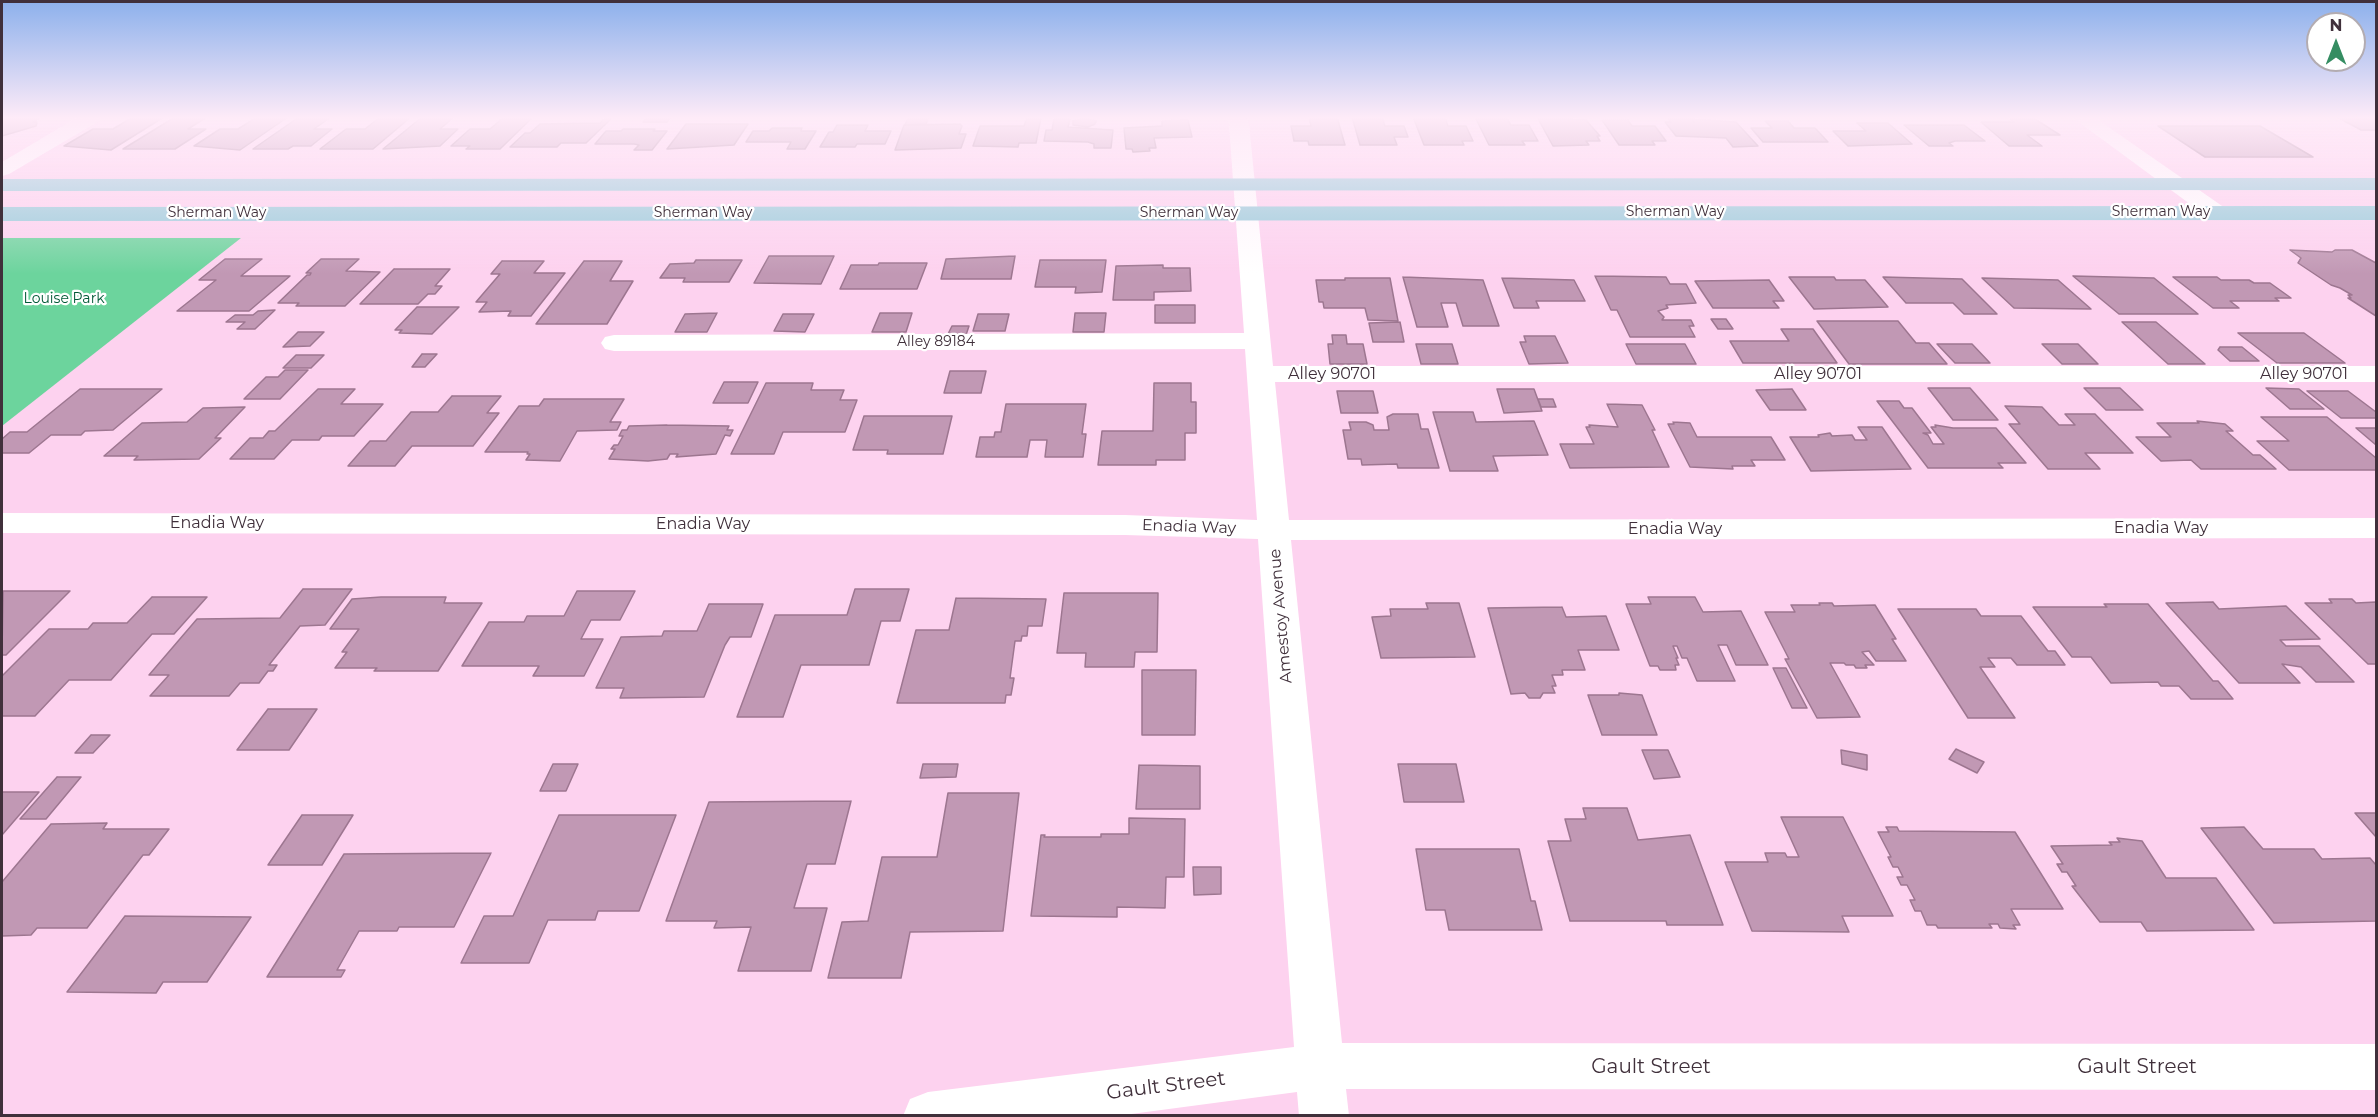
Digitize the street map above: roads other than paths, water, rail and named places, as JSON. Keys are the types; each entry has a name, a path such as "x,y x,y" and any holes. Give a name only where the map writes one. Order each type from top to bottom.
{"main road":[{"name":"Sherman Way","path":"2,214 1246,199 2176,184 2376,184"},
{"name":"Sherman Way","path":"2,185 2217,213 2376,213"}],"street":[{"name":"Amestoy Avenue","path":"1243,169 1324,1116"},
{"path":"2155,169 2217,213"},
{"name":"Alley 89184","path":"614,343 1259,358"},
{"name":"Alley 90701","path":"1259,358 2376,374"},
{"name":"Enadia Way","path":"2,523 1125,525 1274,530 2376,528"},
{"name":"Gault Street","path":"928,1116 1320,1066 2376,1067"}],"park label":[{"name":"Louise Park","path":"64,299"}]}
